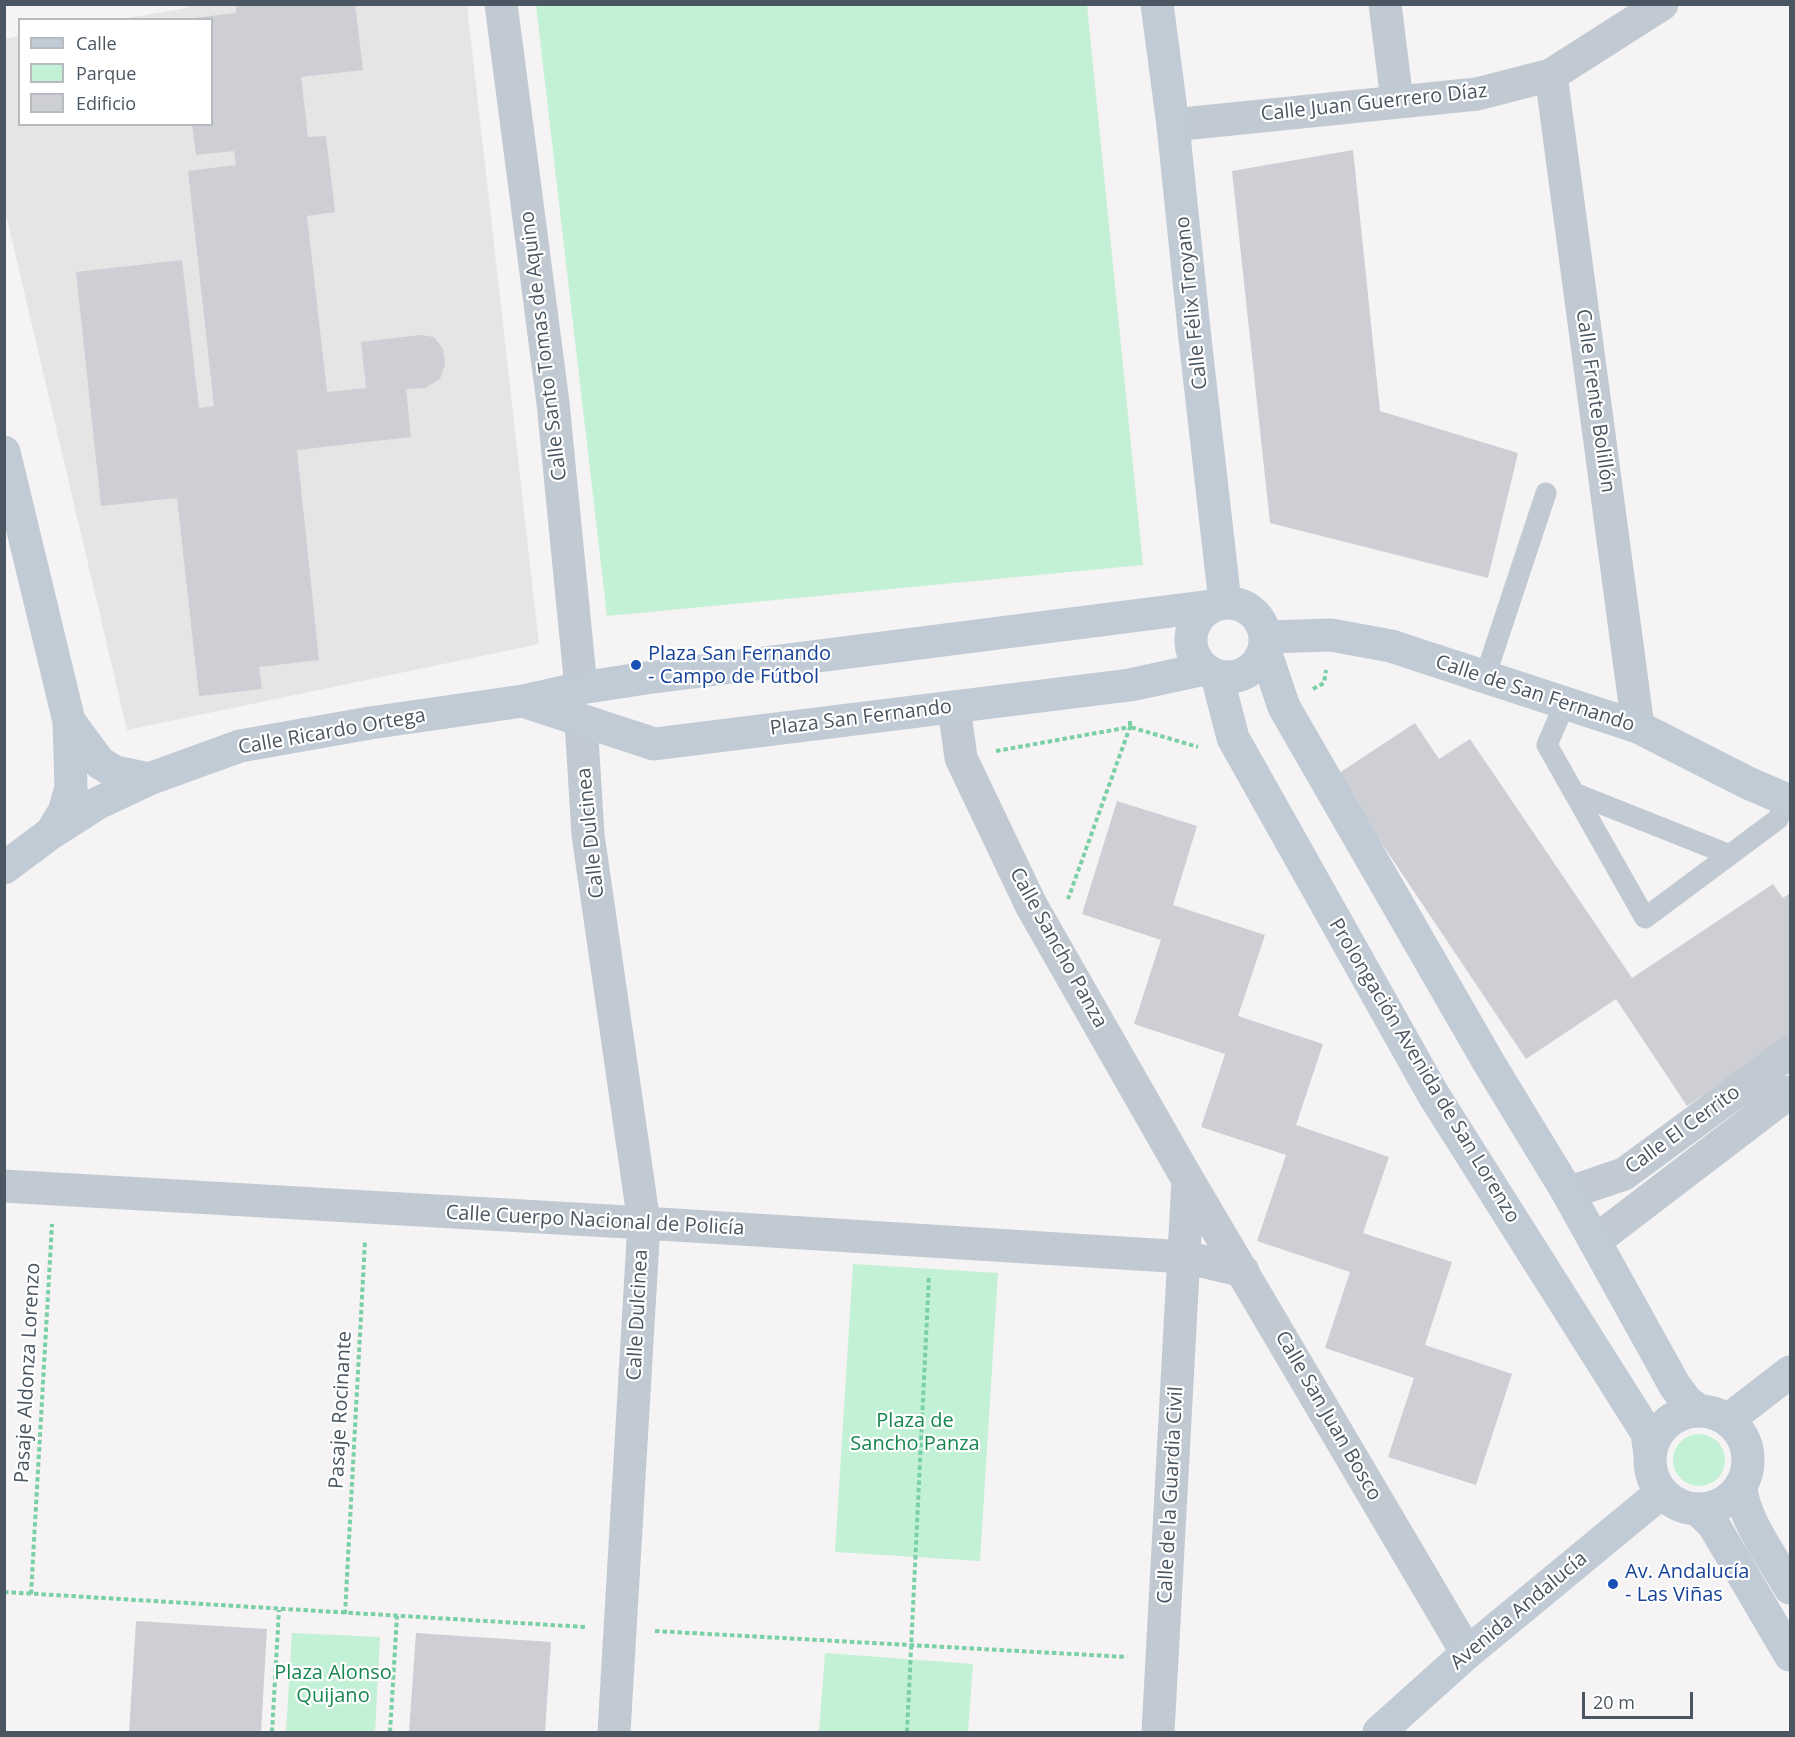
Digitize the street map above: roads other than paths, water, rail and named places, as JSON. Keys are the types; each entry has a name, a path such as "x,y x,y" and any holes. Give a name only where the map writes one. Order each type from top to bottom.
{"street":[{"name":"Calle Santo Tomas de Aquino","path":"501,4 553,403 581,688"},
{"name":"Calle Félix Troyano","path":"1157,4 1173,124 1195,339 1218,604"},
{"path":"1385,4 1397,100"},
{"name":"Calle Juan Guerrero Díaz","path":"1173,124 1397,100 1477,94 1551,75 1647,9"},
{"name":"Calle Frente Bolillón","path":"1551,75 1638,727"},
{"path":"4,452 69,721 71,788 64,812 51,833"},
{"path":"1218,604 1199,616 1192,628 1190,643 1195,657 1210,673 1232,678 1246,674 1258,664 1265,644"},
{"path":"581,688 1218,604 1240,604 1253,611 1262,622 1265,644 1284,707 1489,1062 1568,1193 1675,1386 1687,1402 1724,1422 1748,1457 1741,1485 1723,1503 1711,1508 1697,1509 1682,1506 1672,1501 1654,1481 1650,1455 1661,1429 1672,1419 1685,1413 1724,1422 1791,1400"},
{"name":"Calle de San Fernando","path":"1265,644 1331,635 1391,646 1638,727 1748,783 1788,800"},
{"name":"Plaza San Fernando","path":"523,701 654,744 1210,673"},
{"name":"Prolongación Avenida de San Lorenzo","path":"1210,673 1233,738 1433,1094 1647,1432 1650,1455"},
{"name":"Calle Ricardo Ortega","path":"4,868 98,802 149,778 240,746 370,723 523,701 581,688"},
{"name":"Calle Sancho Panza","path":"954,707 961,758 1031,904 1188,1180"},
{"path":"69,721 100,763 115,772 149,778"},
{"name":"Calle Dulcinea","path":"581,721 588,835 644,1223 614,1732"},
{"name":"Calle El Cerrito","path":"1568,1193 1624,1174 1791,1052"},
{"name":"Calle El Cerrito","path":"1595,1241 1791,1092"},
{"name":"Calle de la Guardia Civil","path":"1158,1732 1188,1180"},
{"name":"Calle San Juan Bosco","path":"1188,1180 1467,1653"},
{"name":"Calle Cuerpo Nacional de Policía","path":"4,1186 1185,1257 1243,1272"},
{"path":"1724,1422 1791,1372"},
{"path":"1741,1485 1741,1497 1746,1512 1791,1588"},
{"name":"Avenida Andalucía","path":"1379,1732 1467,1653 1662,1492"},
{"path":"1697,1509 1713,1524 1791,1655"}],"lane":[{"path":"1485,677 1546,493"},
{"path":"1565,703 1547,745 1645,918 1778,819 1788,800"},
{"path":"1574,793 1730,855"}],"place":[{"name":"Plaza San Fernando - Campo de Fútbol","path":"636,665"},
{"name":"Av. Andalucía - Las Viñas","path":"1613,1584"}],"park label":[{"name":"Plaza de Sancho Panza","path":"915,1432"},
{"name":"Plaza Alonso Quijano","path":"333,1684"}]}
